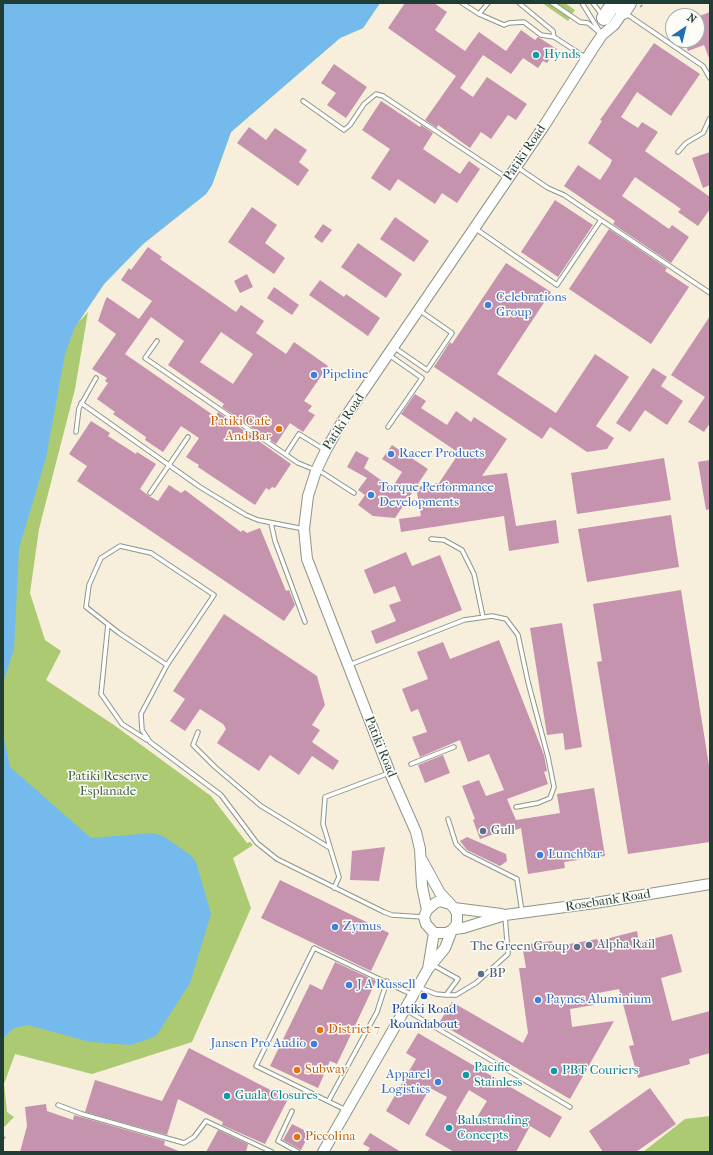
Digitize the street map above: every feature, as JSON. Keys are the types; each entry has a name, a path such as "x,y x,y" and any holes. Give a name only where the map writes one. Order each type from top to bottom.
{"highway":[{"path":"609,22 622,6"}],"main road":[{"name":"Patiki Road","path":"425,913 420,849 416,832 390,773 307,559 304,529 308,496 316,471 326,450 391,351 544,126 609,22"},
{"name":"Patiki Road","path":"420,856 440,893 452,906"},
{"name":"Rosebank Road","path":"453,929 463,928 505,915 595,903 710,884"},
{"path":"323,1152 416,991 445,948 457,920 452,906 440,902 435,903 425,913 428,928 434,933 447,933 453,929"},
{"name":"Rosebank Road","path":"452,906 505,915"},
{"path":"431,967 434,933"}],"lane":[{"path":"462,3 479,14 504,26 509,23 524,22 541,35 554,37 586,58"},
{"path":"479,14 488,3"},
{"path":"519,3 553,31 554,37"},
{"path":"552,3 580,22 588,24 602,34"},
{"path":"582,3 602,34"},
{"path":"593,3 609,22"},
{"path":"622,6 704,66 710,78"},
{"path":"303,101 344,130 350,125 364,104 376,94 383,96 508,179"},
{"path":"678,152 686,143 703,133 710,118"},
{"path":"516,167 548,188 564,195 710,293"},
{"path":"475,228 557,285 601,220"},
{"path":"391,351 427,370 452,333 419,310"},
{"path":"156,341 145,358 298,463 323,473 354,493"},
{"path":"388,427 422,378 391,351"},
{"path":"76,432 81,403 96,378"},
{"path":"81,403 169,465 246,515 258,520 304,529"},
{"path":"286,454 299,434 326,450"},
{"path":"150,493 188,437"},
{"path":"271,523 275,541 305,622"},
{"path":"431,539 444,540 462,550 474,574 483,617"},
{"path":"150,742 142,730 141,714 167,665 214,595 151,553 120,546 101,558 89,586 86,608 167,665"},
{"path":"348,666 464,620 492,616 506,620 518,635 554,787 550,798 538,803 516,806"},
{"path":"108,624 101,694 122,724 150,742 221,795 264,850 283,863 392,915 425,913"},
{"path":"198,732 193,745 215,767 262,806 330,848"},
{"path":"411,764 454,747"},
{"path":"334,888 339,877 323,824 325,797 390,773"},
{"path":"448,819 454,831 456,844 465,853 517,879 522,913"},
{"path":"347,1111 329,1100 256,1066 314,948 387,982 416,991 456,995 476,983 508,954 505,915"},
{"path":"431,967 458,979 446,995"},
{"path":"329,1100 377,1012 387,982"},
{"path":"406,1010 570,1107"},
{"path":"58,1105 82,1114 184,1143 194,1137 206,1121 272,1152"},
{"path":"292,1111 278,1141 298,1152"}],"path":[{"path":"3,1139 6,1136"}],"green space":[{"name":"Patiki Reserve Esplanade","path":"3,3 380,3 363,28 340,38 231,132 212,185 206,194 143,244 104,284 78,323 88,312 75,389 39,529 30,593 45,640 61,651 46,680 114,725 211,796 247,843 250,842 253,845 233,858 251,908 192,1042 92,1074 15,1054 4,1084 7,1112 14,1117 3,1128"},
{"path":"542,3 548,3 570,18 568,21"},
{"path":"556,3 565,3 575,10 572,14"},
{"path":"710,1116 710,1152 643,1152 685,1119"}],"water":[{"path":"3,3 380,3 363,28 340,38 231,132 212,185 206,194 143,244 104,284 75,327 65,354 46,458 19,548 14,649 3,683"},
{"path":"3,734 10,767 91,838 152,833 163,836 189,854 196,862 211,914 190,983 156,1036 131,1045 103,1043 86,1041 28,1025 14,1028 3,1038"}],"building":[{"path":"405,3 434,3 447,12 435,30 465,51 479,32 506,51 521,30 535,40 538,37 557,49 547,63 543,61 538,68 523,58 511,74 483,55 460,88 473,97 487,77 527,104 516,120 508,115 491,139 481,132 470,148 438,125 437,128 425,120 456,76 388,28"},
{"path":"710,12 710,58 705,48 705,14"},
{"path":"654,43 700,74 671,116 637,92 621,117 638,128 642,122 658,132 645,151 710,197 710,209 698,226 678,212 681,209 635,177 622,196 669,229 672,225 689,237 671,263 613,224 615,221 564,186 578,165 600,180 610,165 612,160 588,143 602,121 600,120"},
{"path":"687,48 696,48 688,51"},
{"path":"334,64 367,87 346,118 327,105 336,93 321,83"},
{"path":"381,101 420,127 421,125 433,133 423,149 460,174 469,161 480,169 457,203 442,193 435,204 398,179 390,191 371,178 390,149 362,130"},
{"path":"249,127 266,140 275,128 307,150 299,162 309,170 298,186 237,143"},
{"path":"710,152 710,185 703,188 692,158"},
{"path":"555,200 593,225 558,277 521,252"},
{"path":"252,207 277,225 265,243 285,258 274,274 228,242"},
{"path":"395,217 429,241 414,262 380,239"},
{"path":"323,224 332,230 322,243 314,237"},
{"path":"609,229 667,268 665,271 689,287 651,344 569,289"},
{"path":"358,243 402,274 386,298 341,267"},
{"path":"148,247 162,257 160,259 236,312 241,305 264,321 256,333 286,354 294,342 328,366 304,401 312,406 308,411 315,415 303,432 290,423 276,444 222,407 224,404 168,365 184,341 151,317 125,354 216,417 218,412 291,464 275,488 272,487 269,490 266,488 255,505 198,467 199,465 186,457 199,438 181,426 163,452 145,440 146,437 113,414 115,412 97,399 108,383 105,381 107,378 92,369 116,334 98,321 107,297 139,319 152,301 121,280 129,268 131,270","holes":["221,332 253,354 233,384 200,362"]},
{"path":"506,263 551,292 497,374 556,413 595,354 629,377 596,426 614,438 607,449 587,452 550,427 542,439 434,367 450,342 452,344"},
{"path":"247,274 253,287 240,293 234,281"},
{"path":"320,280 344,297 346,294 380,318 368,336 309,295"},
{"path":"274,287 299,305 292,315 267,298"},
{"path":"710,316 710,423 704,432 688,422 705,397 671,375"},
{"path":"653,368 667,377 661,386 683,401 667,425 645,410 630,432 616,423"},
{"path":"415,394 426,401 421,408 447,425 456,411 471,422 474,417 507,439 482,476 507,473 516,526 556,520 559,543 509,551 504,516 401,532 399,519 421,516 416,487 439,483 459,453 401,414"},
{"path":"91,421 110,433 108,436 136,454 137,452 156,464 140,489 149,496 158,501 169,485 181,493 185,490 241,532 243,530 247,533 260,528 286,591 289,590 295,605 284,621 77,481 87,466 69,454"},
{"path":"392,445 428,469 395,518 373,516 358,505 365,495 358,490 367,478 347,467 356,451 369,458 364,468 392,488 402,472 382,459"},
{"path":"664,458 671,500 577,514 571,473"},
{"path":"710,460 710,509 706,510 698,462"},
{"path":"671,515 679,567 587,582 578,529"},
{"path":"406,552 412,566 440,555 462,610 376,644 371,631 396,621 389,605 401,601 395,586 374,594 364,570"},
{"path":"681,590 710,772 710,842 628,854 597,662 602,661 593,604"},
{"path":"224,614 317,676 325,705 312,725 320,730 312,742 339,761 333,770 312,756 299,775 270,755 259,771 217,743 226,729 223,724 200,709 185,731 170,721 185,699 173,691"},
{"path":"562,623 582,747 565,750 563,733 547,735 530,628"},
{"path":"499,640 544,755 547,771 544,772 548,784 507,799 516,820 560,813 557,794 594,788 605,856 564,862 565,868 528,874 521,828 501,835 499,832 480,839 473,820 475,819 462,786 479,780 486,796 504,790 489,754 468,762 460,740 420,757 412,737 427,732 418,709 411,712 402,689 428,679 417,652 443,642 450,659"},
{"path":"443,755 450,773 425,783 418,765"},
{"path":"467,837 506,854 507,861 500,866 467,850 460,841"},
{"path":"385,847 379,881 350,880 352,851"},
{"path":"280,880 389,933 371,971 261,918"},
{"path":"637,931 639,942 672,934 682,972 661,978 672,1021 710,1011 710,1053 689,1059 690,1064 638,1078 629,1046 634,1045 619,989 593,994 594,1005 570,1009 572,1027 614,1021 570,1099 439,1023 452,1002 523,1043 528,1033 519,968 526,968 522,945 552,941 553,947 597,939 598,941"},
{"path":"335,962 376,981 337,1064 330,1061 318,1088 270,1066 310,984 322,990"},
{"path":"418,1033 562,1117 550,1138 530,1126 516,1152 454,1152 425,1135 447,1097 430,1088 409,1125 386,1111 416,1059 406,1053","holes":["469,1090 487,1101 474,1122 456,1112"]},
{"name":"Guala Closures","path":"189,1048 288,1099 265,1144 222,1125 223,1122 178,1099 167,1135 85,1112 95,1080 162,1101"},
{"path":"650,1088 676,1124 636,1152 603,1152 589,1131"},
{"path":"46,1104 47,1111 73,1120 74,1115 165,1141 164,1145 181,1152 20,1152 27,1126 25,1107"},
{"name":"Piccolina","path":"292,1124 310,1133 301,1150 283,1140"},
{"path":"218,1130 248,1144 246,1152 206,1152"},
{"path":"370,1133 401,1152 367,1152 370,1148 363,1144"}],"place":[{"name":"Hynds","path":"536,55"},
{"name":"Celebrations Group","path":"488,305"},
{"name":"Pipeline","path":"314,375"},
{"name":"Patiki Cafe And Bar","path":"279,429"},
{"name":"Racer Products","path":"391,454"},
{"name":"Torque Performance Developments","path":"371,495"},
{"name":"Gull","path":"483,831"},
{"name":"Lunchbar","path":"540,855"},
{"name":"Zymus","path":"335,927"},
{"name":"Alpha Rail","path":"589,945"},
{"name":"The Green Group","path":"577,947"},
{"name":"BP","path":"481,974"},
{"name":"J A Russell","path":"349,985"},
{"name":"Patiki Road Roundabout","path":"424,996"},
{"name":"Paynes Aluminium","path":"538,1000"},
{"name":"District 7","path":"320,1030"},
{"name":"Jansen Pro Audio","path":"314,1044"},
{"name":"Subway","path":"297,1070"},
{"name":"PBT Couriers","path":"554,1071"},
{"name":"Pacific Stainless","path":"466,1075"},
{"name":"Apparel Logistics","path":"438,1082"},
{"name":"Guala Closures","path":"227,1096"},
{"name":"Balustrading Concepts","path":"449,1128"},
{"name":"Piccolina","path":"297,1137"}]}
